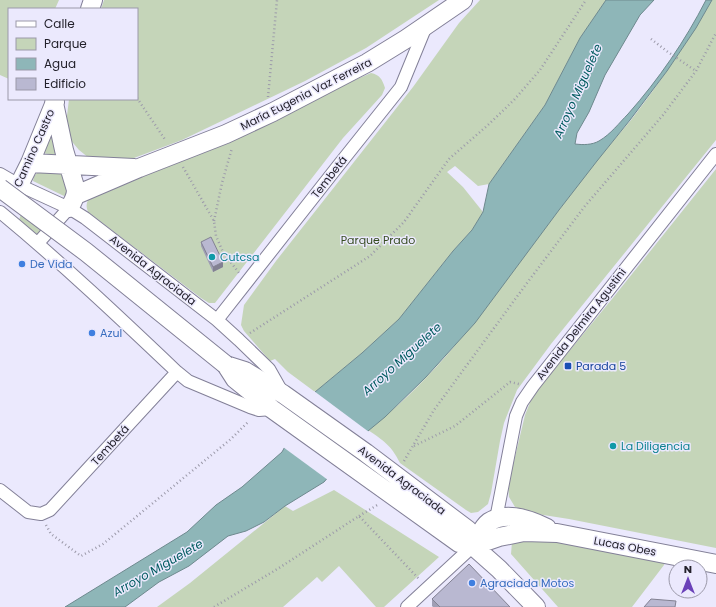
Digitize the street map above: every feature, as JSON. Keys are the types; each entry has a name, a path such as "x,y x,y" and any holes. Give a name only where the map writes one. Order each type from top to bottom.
{"street":[{"name":"María Eugenia Vaz Ferreira","path":"38,244 72,202 139,168 237,129 367,63 426,26 462,0"},
{"name":"Tembetá","path":"217,320 401,87 426,26"},
{"name":"Camino Castro","path":"0,213 19,185 30,163 55,101"},
{"name":"Camino Castro","path":"55,101 64,150 69,165"},
{"name":"Avenida Delmira Agustini","path":"496,518 516,416 522,402 716,154"},
{"name":"María Eugenia Vaz Ferreira","path":"30,163 139,168"},
{"path":"69,165 76,190 72,202"},
{"name":"Avenida Agraciada","path":"0,174 19,185 72,202 85,218 217,320 239,340 269,370 283,394"},
{"name":"Avenida Agraciada","path":"0,188 86,252 226,365 235,380 265,410 354,469 459,542 473,546 500,569 536,607"},
{"name":"Avenida Agraciada","path":"0,213 105,303 188,381 265,410"},
{"name":"Avenida Agraciada","path":"226,365 245,371 283,394 366,453 468,530 473,546"},
{"name":"Tembetá","path":"41,514 50,510 177,372"},
{"path":"0,490 28,512 41,514"},
{"path":"407,607 473,546 483,528 488,522 496,518"},
{"name":"Lucas Obes","path":"496,518 516,518 527,520 557,533"},
{"name":"Lucas Obes","path":"473,546 499,537 524,532 557,533 716,564"}],"path":[{"path":"266,115 277,0"},
{"path":"239,340 370,256 404,222 449,159 514,100 540,70 586,0"},
{"path":"396,476 434,410 585,206 663,115 696,71 716,33"},
{"path":"651,39 696,71"},
{"path":"138,99 176,154 214,221"},
{"path":"237,129 222,183 214,221 216,236 224,252 247,283"},
{"path":"413,446 454,426 510,382 533,386"},
{"path":"41,514 51,534 81,556 103,544 265,410"},
{"path":"214,607 393,496"},
{"path":"359,516 428,588"}],"green space":[{"path":"0,0 59,0 55,8 8,8 8,79 0,75"},
{"path":"104,0 439,0 366,48 305,81 182,140 134,158 105,162 89,158 79,150 68,137 66,124 69,100 138,100 138,8 101,8"},
{"name":"Parque Prado","path":"480,0 606,0 580,38 545,105 489,184 478,186 455,166 447,172 463,187 483,212 472,230 453,251 399,319 362,353 315,392 288,372 275,359 270,361 244,331 241,325 244,305 276,261 413,87 459,23"},
{"path":"712,0 716,0 716,140 551,344 517,390 504,423 488,504 478,512 471,513 400,463 387,444 368,430 396,407 422,381 447,355 471,326 598,159 642,106 703,16"},
{"path":"371,73 379,76 383,82 385,88 382,95 343,138 215,303 209,303 201,298 88,212 87,203 92,194"},
{"path":"49,126 58,153 56,155 42,153"},
{"path":"716,169 716,548 537,514 515,507 509,497 508,486 525,415 533,395"},
{"path":"40,170 56,170 66,176 68,195 64,196 33,181 34,176"},
{"path":"27,197 53,216 37,235 19,220"},
{"path":"334,490 439,557 384,607 376,607 339,566 322,582 317,577 283,607 157,607 190,583 285,506 293,511"},
{"path":"526,536 666,560 664,565 632,607 558,607 511,554 512,542"}],"water":[{"name":"Arroyo Miguelete","path":"606,0 654,0 640,15 605,75 589,112 577,133 575,144 581,145 596,142 615,128 661,73 680,45 706,0 712,0 696,28 667,71 559,210 475,323 426,377 385,417 368,431 324,482 285,506 264,522 246,531 228,536 189,566 159,582 125,607 65,607 187,532 216,505 242,487 282,452 315,392 362,353 399,319 453,251 472,230 483,212 489,184 545,105 580,38"}],"pier":[{"path":"314,391 369,432 328,480 283,447"}],"building":[{"name":"Cutcsa","path":"211,237 223,262 213,267 201,242"},
{"path":"469,564 510,607 440,607 432,599"},
{"path":"651,599 676,601 675,607 644,607"}],"place":[{"name":"Cutcsa","path":"212,257"},
{"name":"De Vida","path":"22,264"},
{"name":"Azul","path":"92,333"},
{"name":"Parada 5","path":"568,366"},
{"name":"La Diligencia","path":"613,446"},
{"name":"Agraciada Motos","path":"472,583"}]}
